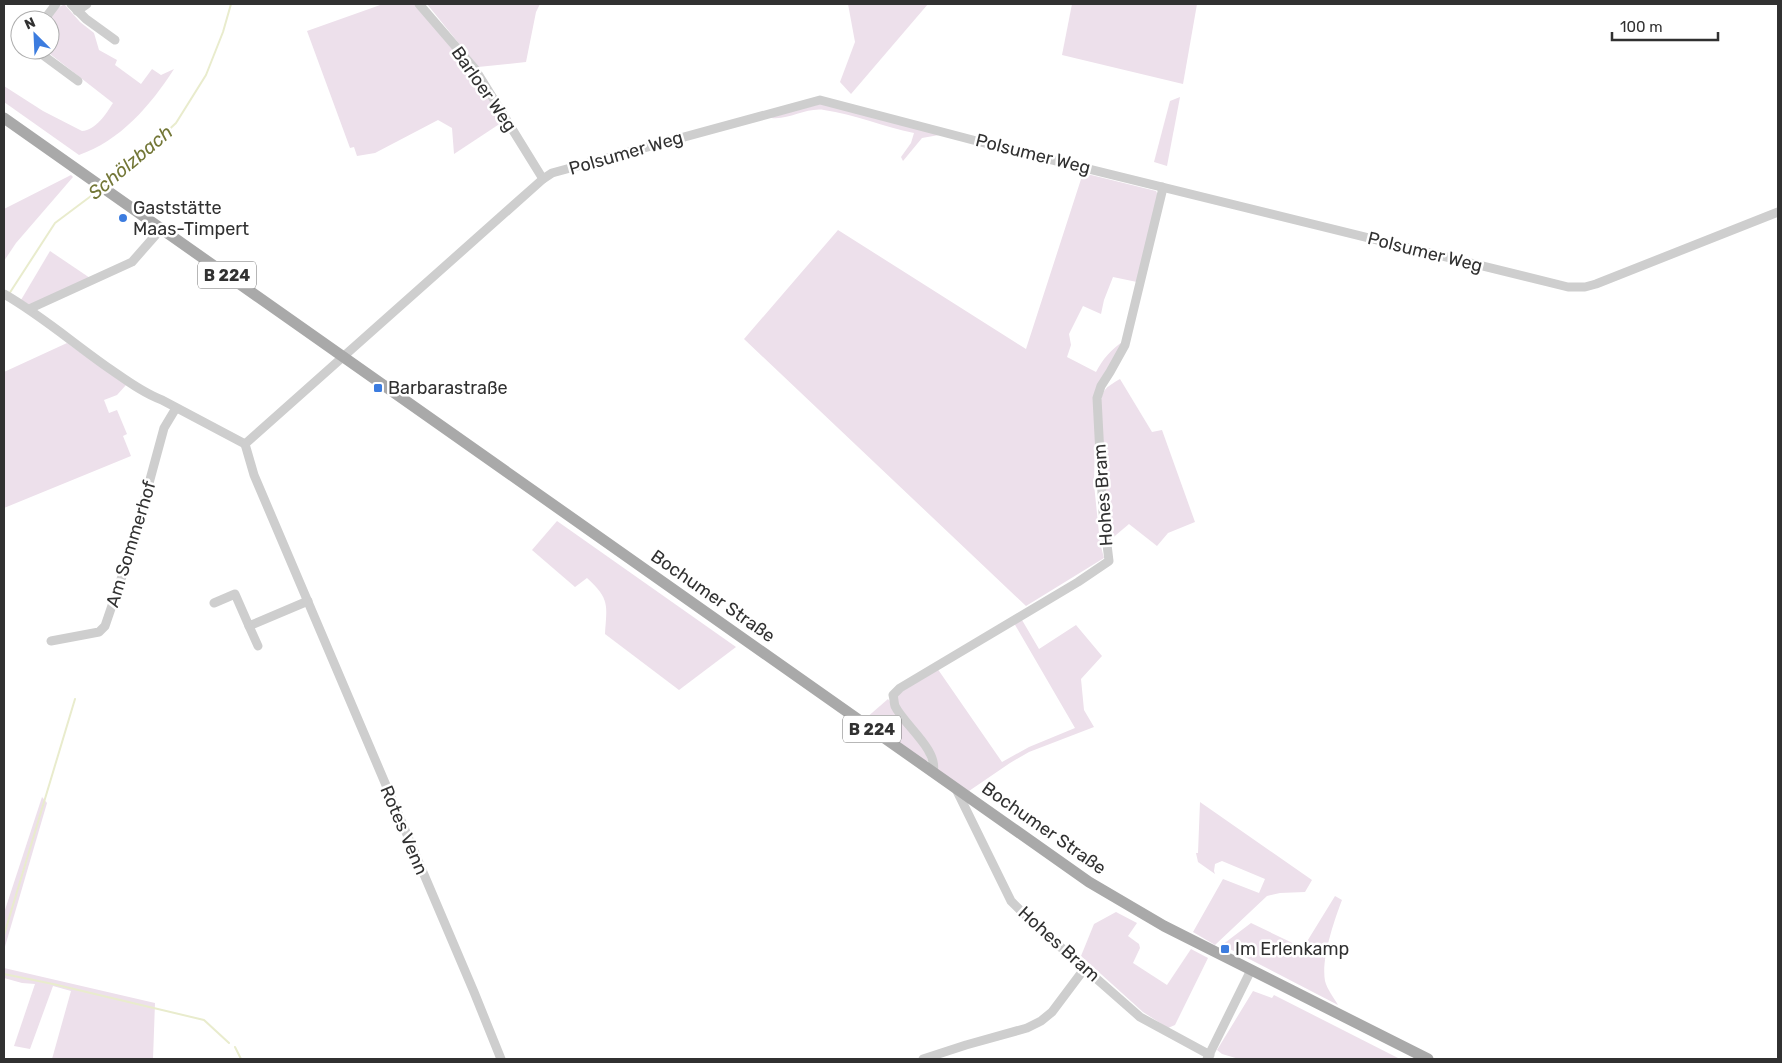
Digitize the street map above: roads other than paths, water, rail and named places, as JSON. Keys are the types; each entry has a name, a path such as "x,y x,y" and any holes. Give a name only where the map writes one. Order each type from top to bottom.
{"main road":[{"name":"Bochumer Straße","path":"4,118 1090,882 1164,926 1428,1059"}],"street":[{"path":"74,7 87,4"},
{"name":"Barloer Weg","path":"419,4 475,69 544,179"},
{"path":"74,7 115,40"},
{"path":"50,60 78,81"},
{"name":"Polsumer Weg","path":"342,357 552,173 820,100 1162,187 1574,288 1596,284 1778,212"},
{"name":"Hohes Bram","path":"933,772 932,758 926,747 894,705 893,694 900,688 1078,582 1109,561 1103,512 1097,398 1101,386 1125,344 1162,187"},
{"path":"29,308 132,262 161,229"},
{"path":"4,294 29,308 73,343 151,396 245,444 342,357"},
{"name":"Am Sommerhof","path":"51,640 99,632 105,626 130,553 164,428 176,408"},
{"name":"Rotes Venn","path":"245,444 254,475 501,1059"},
{"path":"214,603 235,594 258,646"},
{"path":"249,626 308,601"},
{"name":"Hohes Bram","path":"956,789 1011,901 1032,922 1140,1017 1209,1057"},
{"path":"923,1059 1027,1028 1041,1021 1052,1012 1085,968"},
{"path":"1209,1057 1251,970"}],"waterway":[{"name":"Schölzbach","path":"107,184 132,164 176,123 206,75 223,32 231,4"},
{"name":"Schölzbach","path":"9,294 55,223 99,190"},
{"path":"4,935 75,699"},
{"path":"4,974 204,1020 229,1043"},
{"path":"235,1047 241,1059"}],"place":[{"name":"Gaststätte Maas-Timpert","path":"123,218"},
{"name":"Barbarastraße","path":"378,388"},
{"name":"Im Erlenkamp","path":"1225,949"}]}
